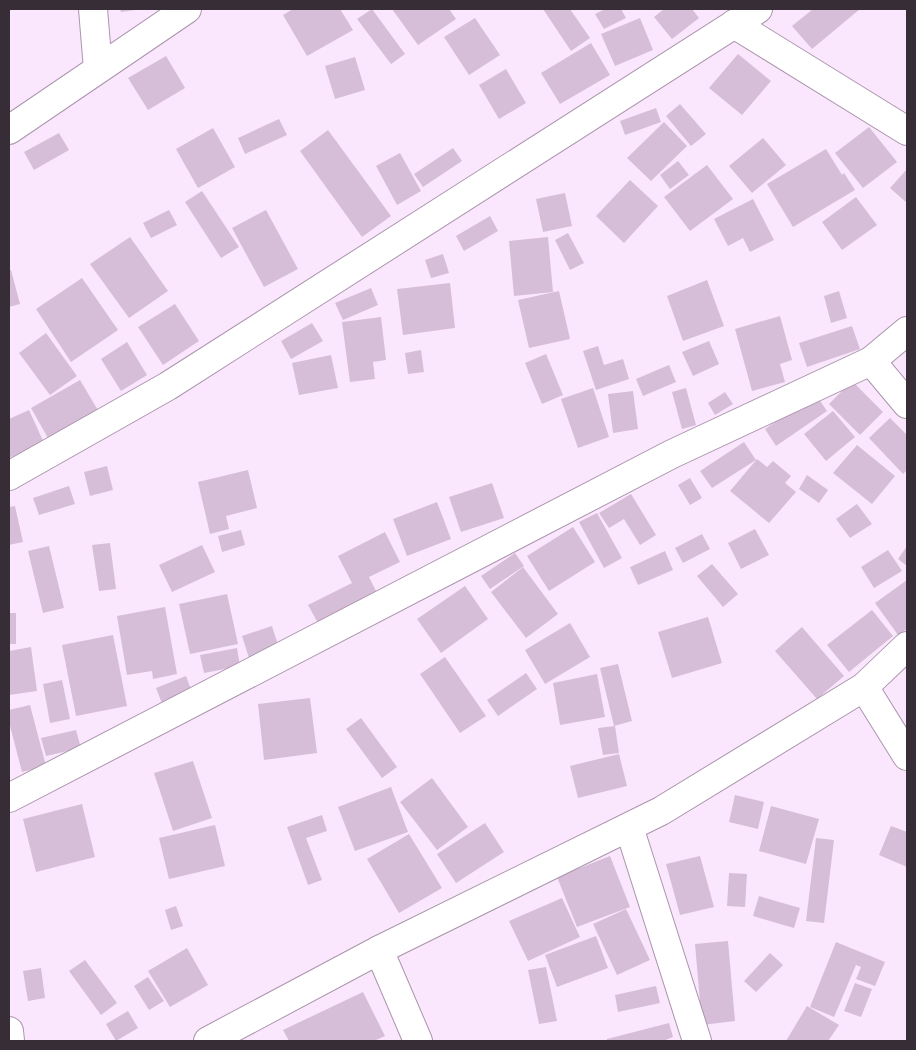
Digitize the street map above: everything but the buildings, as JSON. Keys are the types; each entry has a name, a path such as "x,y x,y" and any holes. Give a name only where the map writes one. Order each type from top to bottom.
{"street":[{"path":"94,9 98,69"},
{"path":"9,130 187,9"},
{"path":"9,476 168,386 569,127 758,9"},
{"path":"734,24 907,131"},
{"path":"9,798 672,454 872,361 907,331"},
{"path":"872,361 907,404"},
{"path":"208,1041 379,950 661,811 864,687 907,646"},
{"path":"864,687 907,756"},
{"path":"629,827 697,1041"},
{"path":"379,950 418,1041"},
{"path":"9,1031 10,1041"}]}
